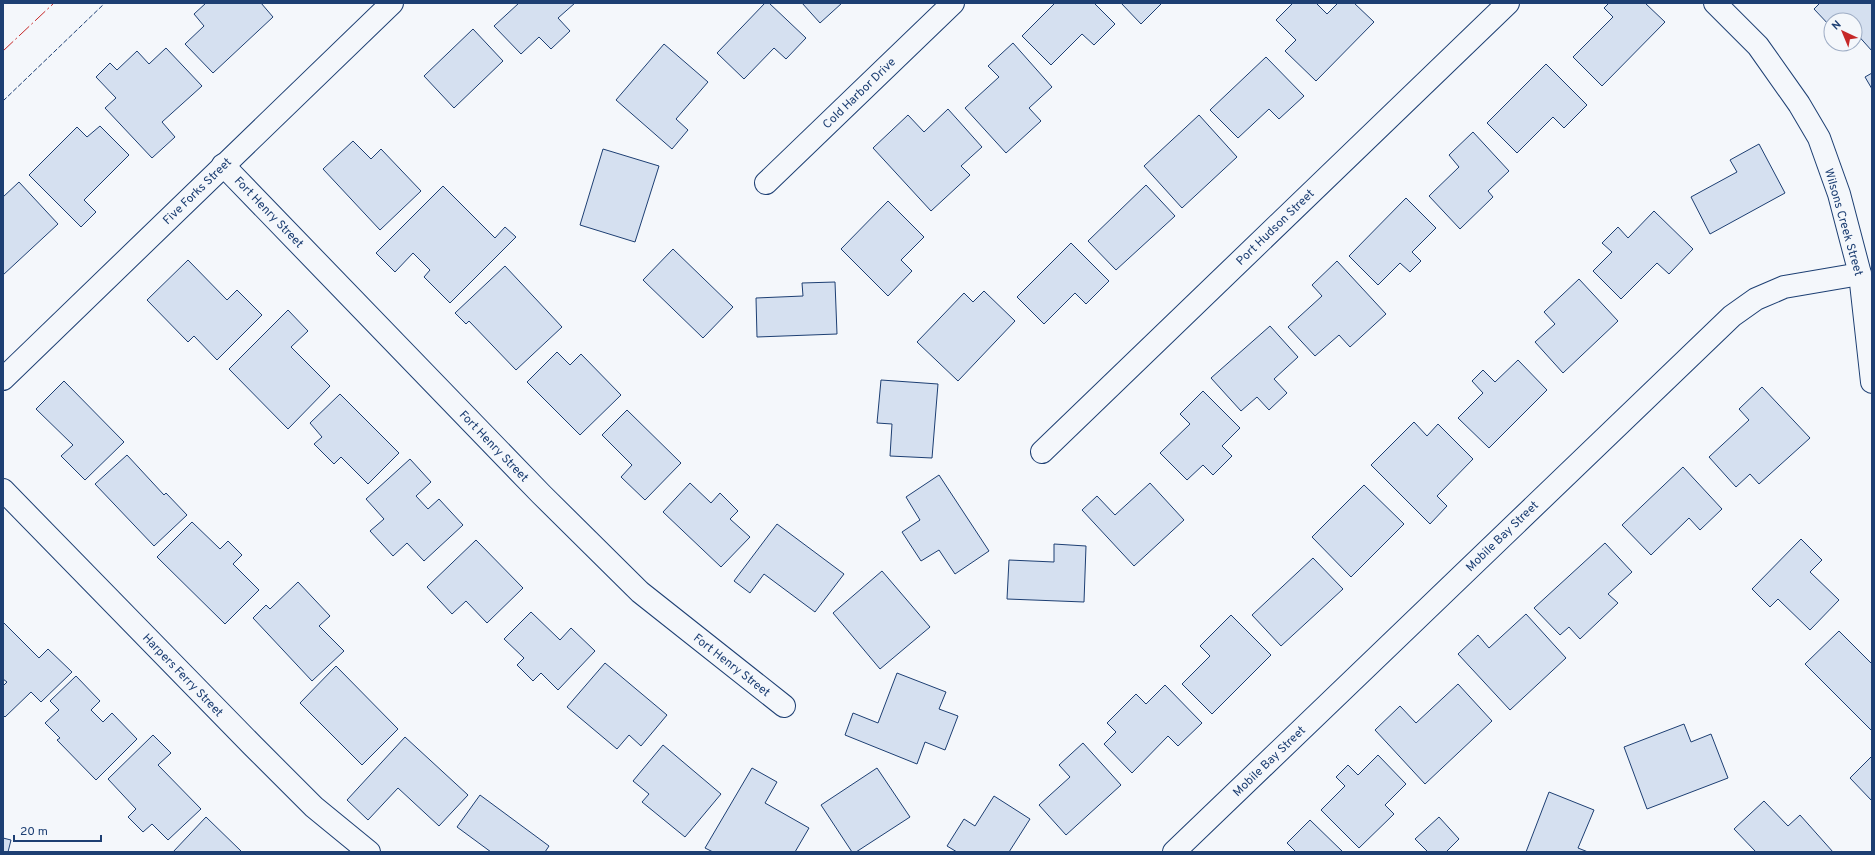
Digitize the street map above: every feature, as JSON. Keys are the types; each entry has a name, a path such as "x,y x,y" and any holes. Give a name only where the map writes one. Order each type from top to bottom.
{"street":[{"name":"Five Forks Street","path":"3,379 392,3"},
{"name":"Cold Harbor Drive","path":"766,183 953,3"},
{"name":"Port Hudson Street","path":"1042,452 1508,3"},
{"name":"Wilsons Creek Street","path":"1715,3 1758,46 1799,104 1819,138 1839,194 1860,274 1872,382"},
{"name":"Fort Henry Street","path":"224,165 541,494 640,592 784,706"},
{"name":"Mobile Bay Street","path":"1174,852 1732,316 1756,298 1784,286 1860,274"},
{"name":"Harpers Ferry Street","path":"3,490 314,807 369,852"}],"building":[{"path":"206,3 261,3 273,17 213,73 185,44 204,26 194,14"},
{"path":"519,3 575,3 558,18 570,31 551,49 539,37 521,54 494,26"},
{"path":"765,3 769,3 806,38 786,59 774,48 744,79 717,53"},
{"path":"802,3 842,3 820,23"},
{"path":"1055,3 1094,3 1115,24 1094,45 1082,34 1051,65 1022,36"},
{"path":"1121,3 1162,3 1141,24"},
{"path":"1293,3 1316,3 1327,14 1338,3 1354,3 1374,22 1316,81 1285,51 1296,40 1276,20"},
{"path":"1609,3 1645,3 1665,22 1602,86 1573,57 1613,17 1604,8"},
{"path":"1820,3 1872,3 1872,51 1863,41 1863,12 1823,12 1823,19 1814,9"},
{"path":"473,29 503,61 454,108 424,76"},
{"path":"1013,43 1052,87 1029,108 1041,121 1006,153 965,108 999,77 988,66"},
{"path":"664,44 708,82 676,119 688,130 672,149 616,100"},
{"path":"166,48 202,86 162,122 175,137 152,158 105,108 116,98 96,77 110,63 117,70 137,51 149,64"},
{"path":"1266,57 1304,96 1279,119 1269,109 1238,138 1210,110"},
{"path":"1546,64 1587,105 1564,128 1553,117 1517,153 1487,123"},
{"path":"1872,73 1872,89 1865,77"},
{"path":"948,109 982,147 961,166 970,175 931,211 873,148 908,115 924,132"},
{"path":"1199,115 1237,157 1182,208 1144,166"},
{"path":"100,126 129,155 84,200 96,212 81,227 29,175 77,127 87,137"},
{"path":"1473,132 1509,171 1488,191 1493,197 1460,229 1429,196 1459,167 1449,155"},
{"path":"353,141 371,159 381,149 421,191 380,230 323,169"},
{"path":"1759,144 1785,193 1710,234 1691,197 1737,172 1730,160"},
{"path":"603,149 659,166 635,242 580,225"},
{"path":"19,182 58,224 3,275 3,197"},
{"path":"1146,185 1175,216 1116,270 1088,241"},
{"path":"443,186 495,238 505,227 516,237 450,303 424,277 430,270 413,253 395,272 376,253"},
{"path":"1406,198 1436,228 1412,252 1421,261 1410,272 1400,263 1378,285 1349,256"},
{"path":"888,201 924,237 901,260 912,271 888,296 841,249"},
{"path":"1654,211 1693,249 1669,274 1657,263 1621,299 1593,271 1612,252 1602,243 1618,227 1628,238"},
{"path":"1071,243 1109,281 1086,304 1075,293 1044,324 1017,297"},
{"path":"673,249 733,307 703,338 643,280"},
{"path":"188,260 227,300 237,290 262,315 217,360 194,336 188,342 147,300"},
{"path":"1337,261 1386,314 1350,347 1339,335 1315,356 1288,327 1322,296 1312,285"},
{"path":"505,266 562,327 516,370 469,321 466,324 455,313"},
{"path":"1579,279 1618,321 1563,373 1535,342 1555,324 1544,312"},
{"path":"835,282 837,334 757,337 756,298 803,296 802,283"},
{"path":"984,291 1015,321 958,381 917,342 964,293 973,302"},
{"path":"288,310 308,331 291,347 330,386 288,429 229,369"},
{"path":"1270,326 1298,357 1274,379 1287,393 1269,410 1257,397 1241,411 1211,378"},
{"path":"557,352 570,365 581,354 621,395 580,435 527,382"},
{"path":"1518,360 1547,390 1489,448 1458,418 1483,393 1472,381 1483,370 1495,382"},
{"path":"881,380 938,384 932,458 890,456 892,424 877,423"},
{"path":"64,381 124,442 85,480 61,456 73,445 36,409"},
{"path":"1762,387 1810,438 1759,484 1750,474 1736,487 1709,457 1749,420 1739,409"},
{"path":"1203,391 1240,428 1222,446 1232,456 1213,475 1203,465 1187,480 1160,453 1190,424 1180,414"},
{"path":"340,394 399,453 368,484 341,457 334,464 314,444 322,437 310,423"},
{"path":"627,410 681,463 645,500 621,477 632,465 602,435"},
{"path":"1414,422 1427,436 1438,424 1473,459 1437,496 1447,506 1430,524 1371,465"},
{"path":"127,455 164,495 166,493 187,515 154,546 95,484"},
{"path":"410,459 431,482 416,496 428,509 439,499 463,525 424,561 407,543 393,556 370,531 384,519 366,499"},
{"path":"1683,467 1722,509 1700,530 1689,518 1651,555 1622,525"},
{"path":"939,475 989,551 955,574 939,550 921,561 902,532 920,520 906,497"},
{"path":"690,483 711,503 720,493 738,511 730,519 750,537 721,567 663,512"},
{"path":"1150,483 1184,520 1134,566 1082,510 1097,496 1115,515"},
{"path":"1364,485 1404,524 1351,577 1312,537"},
{"path":"192,522 220,549 228,541 242,555 233,564 259,590 225,624 157,557"},
{"path":"777,524 844,574 815,612 764,574 750,593 734,581"},
{"path":"1801,539 1822,560 1810,572 1839,600 1810,630 1778,599 1770,607 1752,589"},
{"path":"476,540 523,588 487,623 466,601 452,614 427,587"},
{"path":"1605,543 1632,572 1608,594 1618,603 1580,639 1569,627 1560,635 1534,608"},
{"path":"1054,544 1086,546 1084,602 1007,599 1009,560 1054,562"},
{"path":"1313,558 1343,589 1281,646 1252,615"},
{"path":"882,571 930,627 880,669 833,613"},
{"path":"298,582 330,616 319,626 344,651 312,681 253,618 266,605 270,609"},
{"path":"531,612 560,640 571,628 595,651 558,690 541,673 533,681 517,665 524,658 504,639"},
{"path":"1526,614 1566,658 1510,710 1458,654 1478,635 1489,648"},
{"path":"1231,615 1271,655 1212,714 1182,684 1210,656 1200,646"},
{"path":"3,622 39,658 48,649 72,672 41,702 31,692 5,717 3,715 3,686 7,682 3,679"},
{"path":"1839,631 1872,664 1872,731 1805,664"},
{"path":"605,663 667,715 641,746 629,735 617,749 567,707"},
{"path":"336,666 398,729 362,765 300,703"},
{"path":"897,673 946,692 939,709 958,716 945,750 925,742 917,764 845,735 853,713 878,723"},
{"path":"76,676 100,701 91,710 103,722 112,713 137,739 96,780 57,740 60,738 45,723 59,710 50,701"},
{"path":"1458,684 1492,721 1425,784 1375,730 1400,706 1416,723"},
{"path":"1165,685 1202,723 1178,746 1168,736 1132,773 1104,744 1116,732 1107,723 1136,694 1146,704"},
{"path":"1684,724 1691,742 1711,734 1728,778 1647,809 1624,747"},
{"path":"153,735 171,753 158,765 201,809 168,840 152,824 143,832 128,817 136,809 108,779"},
{"path":"405,737 468,795 439,826 398,788 368,820 347,800"},
{"path":"1083,743 1121,785 1066,835 1039,805 1070,777 1059,765"},
{"path":"663,745 721,794 685,837 642,802 649,794 633,781"},
{"path":"1378,755 1406,784 1385,805 1394,814 1359,848 1321,810 1345,786 1336,777 1348,765 1358,775"},
{"path":"1872,756 1872,801 1850,778"},
{"path":"752,768 777,782 765,803 809,828 795,852 713,852 705,848"},
{"path":"877,768 910,817 856,852 852,852 821,805"},
{"path":"1549,792 1594,810 1578,848 1588,852 1526,852"},
{"path":"480,795 549,846 545,852 491,852 457,827"},
{"path":"994,796 1030,819 1009,852 957,852 947,846 964,819 975,826"},
{"path":"1764,801 1788,826 1800,815 1833,852 1756,852 1734,829"},
{"path":"206,817 242,852 173,852"},
{"path":"1439,817 1459,839 1446,852 1428,852 1415,839"},
{"path":"1310,820 1343,852 1296,852 1287,843"},
{"path":"3,838 11,840 8,852 3,852"}],"fence":[{"path":"3,101 105,3"}],"power":[{"path":"3,51 54,3"}]}
